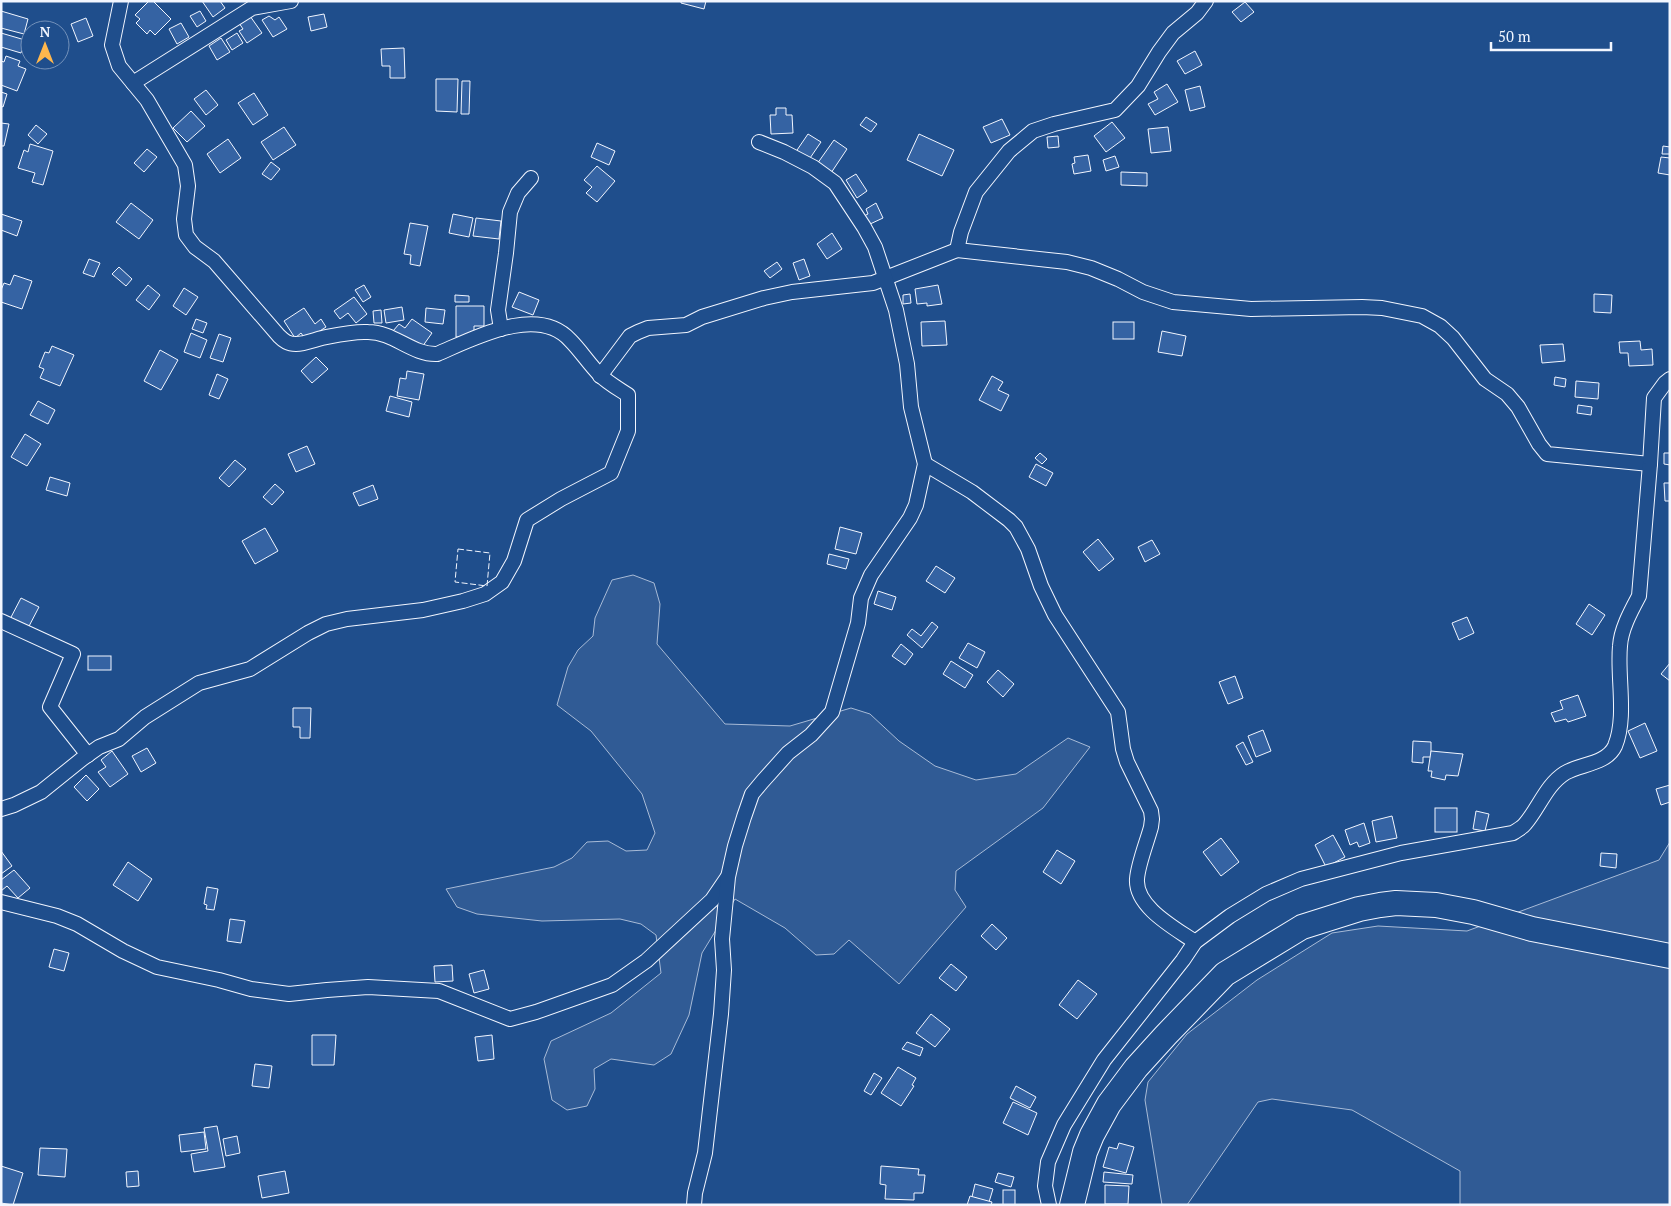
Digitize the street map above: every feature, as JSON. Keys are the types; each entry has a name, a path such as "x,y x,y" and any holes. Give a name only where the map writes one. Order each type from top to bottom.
{"highway":[{"path":"1072,1205 1085,1152 1092,1135 1109,1104 1136,1068 1166,1034 1225,974 1302,927 1341,914 1380,905 1396,903 1436,905 1473,912 1532,929 1670,956"}],"street":[{"path":"1,809 41,792 88,755 100,747 119,739 145,717 199,683 250,669 326,624 347,619 423,610 485,594 502,582 514,561 527,520 561,499 611,473 628,431 628,395 600,376 569,338 552,327 524,324 501,329 486,333 437,354 422,353 382,333 368,332 322,338 296,344 287,343 214,261 195,247 186,235 184,219 188,186 185,165 147,100 119,66 112,45 121,1"},
{"path":"133,83 252,8 291,1"},
{"path":"957,250 961,232 976,192 1009,151 1033,131 1054,124 1115,110 1138,86 1173,33 1197,13 1206,1"},
{"path":"694,1205 695,1192 705,1153 721,1014 724,970 722,939 728,877 734,846 752,794 788,753 811,735 832,712 858,623 861,598 871,574 910,518 916,505 925,464 911,407 907,364 902,339 886,278 875,247 835,183 813,167 759,142"},
{"path":"501,329 498,310 510,212 518,193 532,178"},
{"path":"600,376 630,336 648,328 686,325 702,317 764,298 792,292 873,283 957,250 1067,262 1091,268 1143,292 1174,302 1251,309 1332,306 1382,308 1422,316 1440,326 1453,338 1486,379 1507,394 1518,407 1539,444 1547,454 1650,464"},
{"path":"1049,1205 1045,1186 1048,1162 1064,1125 1104,1060 1195,942 1230,916 1266,894 1301,879 1401,853 1513,833 1525,825 1551,787 1565,774 1597,761 1610,752 1614,746 1620,718 1620,644 1629,614 1638,596 1654,398 1670,379"},
{"path":"925,464 972,492 1009,520 1019,532 1055,615 1118,712 1123,749 1127,762 1145,798 1152,819 1137,879 1138,891 1156,914 1195,942"},
{"path":"1,621 73,654 50,707 88,755"},
{"path":"1,902 57,916 77,924 123,951 158,967 251,989 290,994 368,987 439,991 510,1019 536,1012 612,985 646,961 712,900 728,877"}],"shaded area":[{"path":"633,575 654,583 660,604 657,644 725,724 790,726 851,708 870,714 899,741 935,766 976,780 1016,774 1068,738 1090,747 1043,808 956,871 955,890 966,907 899,984 849,940 834,954 816,955 785,928 735,899 702,953 689,1015 671,1054 654,1065 611,1059 594,1069 595,1089 587,1106 567,1110 552,1100 544,1059 551,1041 611,1013 661,973 656,935 641,924 620,919 542,921 477,914 457,907 446,889 554,867 572,858 587,842 608,841 626,851 647,850 655,833 642,794 591,731 557,705 568,667 578,650 593,636 595,618 612,580"},
{"path":"1670,842 1670,1205 1460,1205 1460,1171 1352,1110 1272,1099 1258,1102 1187,1205 1162,1205 1145,1100 1148,1082 1187,1034 1257,980 1332,933 1378,926 1467,931 1659,860"}],"building":[{"path":"149,1 153,1 171,19 155,35 150,30 147,34 136,23 140,19 135,15"},
{"path":"202,1 220,1 225,8 213,17"},
{"path":"681,1 706,1 704,9 681,3"},
{"path":"1245,2 1254,12 1241,22 1232,12"},
{"path":"1,11 28,19 20,20 20,33 1,28"},
{"path":"200,11 206,21 197,27 190,16"},
{"path":"324,14 327,27 311,31 308,17"},
{"path":"250,16 262,33 247,43 239,31 243,29 239,23"},
{"path":"269,16 275,20 279,17 287,29 273,37 262,20"},
{"path":"86,18 93,36 78,42 71,24"},
{"path":"181,23 189,37 177,44 169,29"},
{"path":"1,33 20,39 20,53 1,47"},
{"path":"237,33 243,43 232,50 226,40"},
{"path":"221,38 230,52 217,60 209,46"},
{"path":"404,48 405,78 390,78 390,66 382,66 381,49"},
{"path":"1195,51 1202,65 1185,74 1177,61"},
{"path":"6,56 20,61 18,66 20,70 26,70 17,91 1,85 1,61 4,62"},
{"path":"436,79 458,79 457,112 436,111"},
{"path":"462,81 470,81 469,114 461,114"},
{"path":"1167,84 1178,102 1155,115 1148,104 1158,99 1154,92"},
{"path":"1200,86 1205,107 1190,111 1185,90"},
{"path":"206,90 218,105 206,115 194,99"},
{"path":"1,92 7,94 3,107 1,106"},
{"path":"254,93 268,115 253,125 238,103"},
{"path":"776,108 786,108 786,115 792,115 793,133 771,134 770,115 776,115"},
{"path":"191,111 205,126 187,142 173,128"},
{"path":"866,117 877,124 871,132 860,125"},
{"path":"1002,119 1010,135 991,143 983,127"},
{"path":"1112,122 1125,138 1106,152 1094,136"},
{"path":"1,123 9,124 4,146 1,146"},
{"path":"36,125 47,134 38,144 28,135"},
{"path":"284,127 296,145 273,160 261,142"},
{"path":"1168,127 1171,151 1151,153 1148,129"},
{"path":"808,134 821,142 808,161 795,153"},
{"path":"919,134 954,150 942,176 907,160"},
{"path":"1058,136 1059,147 1048,148 1047,137"},
{"path":"228,139 241,158 220,173 207,154"},
{"path":"834,140 847,149 831,173 817,164"},
{"path":"597,143 615,151 609,165 591,157"},
{"path":"30,144 53,151 43,185 32,182 35,173 18,168 24,150 28,152"},
{"path":"1663,146 1670,147 1670,154 1662,154"},
{"path":"147,149 157,157 144,172 134,163"},
{"path":"1088,155 1091,171 1074,174 1072,164 1075,163 1074,157"},
{"path":"1115,156 1119,167 1106,171 1103,160"},
{"path":"1661,157 1670,158 1670,175 1658,173"},
{"path":"271,162 280,169 271,180 262,174"},
{"path":"597,166 615,181 597,202 586,193 592,187 584,180"},
{"path":"1121,172 1147,173 1147,186 1121,185"},
{"path":"856,174 867,191 857,198 846,180"},
{"path":"131,203 153,220 139,239 116,222"},
{"path":"876,203 883,218 868,225 864,216 868,214 866,209"},
{"path":"1,214 22,221 17,236 1,230"},
{"path":"453,214 473,218 469,237 449,233"},
{"path":"476,218 501,221 499,239 473,236"},
{"path":"410,223 428,226 420,266 410,264 411,255 404,254"},
{"path":"832,233 842,249 827,259 817,244"},
{"path":"89,259 100,263 94,277 83,273"},
{"path":"804,259 810,276 799,280 793,263"},
{"path":"777,262 782,269 770,278 764,271"},
{"path":"119,267 132,279 126,286 112,274"},
{"path":"14,275 32,281 22,309 1,302 1,290 4,283 10,285"},
{"path":"148,285 160,295 149,310 136,300"},
{"path":"364,285 371,297 363,302 355,290"},
{"path":"938,285 942,304 927,306 927,303 917,304 915,289"},
{"path":"184,288 198,297 186,315 173,306"},
{"path":"519,292 539,300 533,315 512,307"},
{"path":"910,294 911,303 903,304 903,295"},
{"path":"1594,294 1612,295 1611,313 1594,312"},
{"path":"455,295 469,296 469,302 455,302"},
{"path":"354,297 367,314 356,323 348,313 340,319 334,311"},
{"path":"456,306 484,306 484,326 474,326 474,337 456,337"},
{"path":"402,307 404,320 386,323 384,310"},
{"path":"304,308 315,324 321,319 326,327 306,340 301,333 295,338 284,321"},
{"path":"426,308 445,310 443,324 425,322"},
{"path":"381,310 382,323 374,323 373,311"},
{"path":"196,319 207,323 203,333 192,329"},
{"path":"412,319 432,333 420,350 393,331 399,324 405,328"},
{"path":"945,321 947,345 922,346 921,322"},
{"path":"1113,322 1134,322 1134,339 1113,339"},
{"path":"1162,331 1186,336 1182,356 1158,352"},
{"path":"191,333 207,340 200,358 184,352"},
{"path":"219,334 231,338 223,362 210,358"},
{"path":"1640,341 1641,350 1652,349 1653,365 1629,366 1628,353 1620,353 1619,342"},
{"path":"1563,344 1565,361 1542,363 1540,345"},
{"path":"52,346 74,355 60,386 40,378 44,369 39,367 45,352 49,353"},
{"path":"160,350 178,360 161,390 144,381"},
{"path":"316,357 328,369 312,383 301,371"},
{"path":"407,371 424,374 419,400 397,396 400,378 406,379"},
{"path":"217,374 228,379 219,399 209,395"},
{"path":"992,376 1003,382 998,390 1009,395 1001,411 979,400"},
{"path":"1555,377 1566,379 1565,387 1554,385"},
{"path":"1576,381 1599,383 1598,399 1575,397"},
{"path":"390,396 412,402 409,417 386,411"},
{"path":"38,401 55,410 48,424 30,415"},
{"path":"1578,405 1592,407 1591,415 1577,413"},
{"path":"25,434 41,444 27,466 11,457"},
{"path":"307,446 315,464 296,472 288,454"},
{"path":"1040,453 1047,459 1042,464 1035,458"},
{"path":"1664,453 1670,453 1670,465 1664,464"},
{"path":"235,460 246,469 229,487 219,478"},
{"path":"1036,464 1053,473 1046,486 1029,477"},
{"path":"50,477 70,483 67,496 46,490"},
{"path":"1664,483 1670,483 1670,501 1665,501"},
{"path":"275,484 284,492 272,505 263,497"},
{"path":"373,485 378,499 359,506 353,493"},
{"path":"840,527 862,533 856,554 835,549"},
{"path":"265,528 278,551 255,564 242,541"},
{"path":"1098,539 1114,559 1099,571 1083,552"},
{"path":"1152,540 1160,554 1145,562 1138,547"},
{"path":"829,554 849,559 846,569 827,564"},
{"path":"936,566 955,578 945,593 926,581"},
{"path":"878,591 896,597 892,610 874,604"},
{"path":"21,598 39,607 27,630 9,621"},
{"path":"1589,604 1605,615 1592,635 1576,624"},
{"path":"1467,617 1474,633 1459,640 1452,623"},
{"path":"932,622 938,627 922,648 907,635 912,629 921,636"},
{"path":"968,643 985,652 977,668 959,658"},
{"path":"901,644 913,654 905,665 892,656"},
{"path":"88,656 111,656 111,670 88,670"},
{"path":"951,661 973,675 965,688 943,674"},
{"path":"1670,663 1670,681 1661,674"},
{"path":"998,670 1014,684 1003,697 987,682"},
{"path":"1235,676 1243,698 1228,704 1219,682"},
{"path":"1578,695 1586,716 1568,722 1566,719 1555,722 1551,713 1563,709 1560,701"},
{"path":"293,708 311,708 310,738 300,738 300,727 293,727"},
{"path":"1645,723 1657,751 1640,758 1628,731"},
{"path":"1263,730 1271,751 1256,757 1248,736"},
{"path":"1413,741 1431,742 1431,757 1423,757 1423,763 1412,762"},
{"path":"1243,742 1253,762 1246,765 1236,746"},
{"path":"147,748 156,763 141,772 132,756"},
{"path":"112,751 128,774 110,787 98,772 106,767 101,760"},
{"path":"1431,751 1463,754 1458,776 1446,775 1445,780 1431,777 1432,771 1428,771"},
{"path":"86,775 99,789 87,801 74,787"},
{"path":"1670,785 1670,802 1661,805 1656,789"},
{"path":"1435,808 1457,808 1457,832 1435,832"},
{"path":"1476,811 1489,814 1485,831 1473,829"},
{"path":"1392,816 1397,838 1376,842 1372,821"},
{"path":"1364,823 1370,843 1359,847 1357,842 1350,845 1345,830"},
{"path":"1333,835 1345,857 1326,867 1315,845"},
{"path":"1221,838 1239,862 1221,876 1203,852"},
{"path":"1057,850 1075,861 1061,884 1043,872"},
{"path":"1,851 12,866 1,874"},
{"path":"1601,853 1617,854 1616,868 1600,866"},
{"path":"128,862 152,879 138,901 113,885"},
{"path":"14,870 30,888 18,898 7,886 1,891 1,880"},
{"path":"207,887 218,889 214,910 206,909 207,905 204,904"},
{"path":"230,919 245,921 241,943 227,941"},
{"path":"992,924 1007,938 996,950 981,936"},
{"path":"54,949 69,953 64,971 49,967"},
{"path":"951,964 967,977 956,991 939,978"},
{"path":"452,965 453,981 435,982 434,966"},
{"path":"484,970 489,989 474,993 469,974"},
{"path":"1078,980 1097,994 1077,1019 1059,1005"},
{"path":"931,1014 950,1029 935,1047 916,1033"},
{"path":"312,1035 336,1035 334,1065 312,1065"},
{"path":"492,1035 494,1059 478,1061 475,1037"},
{"path":"907,1042 923,1048 920,1056 902,1049"},
{"path":"255,1064 272,1066 269,1088 252,1086"},
{"path":"898,1067 916,1078 912,1085 914,1086 901,1106 881,1093"},
{"path":"874,1073 882,1078 871,1095 864,1091"},
{"path":"1016,1086 1036,1097 1030,1108 1010,1098"},
{"path":"1013,1102 1037,1113 1028,1135 1003,1123"},
{"path":"217,1126 225,1167 194,1172 191,1154 208,1151 204,1128"},
{"path":"204,1132 206,1149 181,1152 179,1135"},
{"path":"237,1136 240,1153 226,1156 223,1139"},
{"path":"1119,1143 1134,1147 1126,1173 1103,1167 1109,1147 1117,1149"},
{"path":"40,1148 67,1149 65,1177 38,1175"},
{"path":"1,1166 23,1173 13,1205 1,1203"},
{"path":"881,1166 919,1169 918,1175 925,1175 923,1193 914,1193 914,1200 885,1199 886,1185 880,1184"},
{"path":"138,1171 139,1186 127,1187 126,1172"},
{"path":"285,1171 289,1193 262,1198 258,1176"},
{"path":"1104,1172 1133,1175 1132,1184 1103,1182"},
{"path":"998,1173 1014,1177 1011,1187 995,1182"},
{"path":"975,1184 993,1189 989,1202 972,1197"},
{"path":"1105,1185 1129,1186 1128,1204 1105,1204"},
{"path":"1003,1190 1015,1190 1015,1205 1003,1205"},
{"path":"970,1196 992,1202 991,1205 967,1205"}],"fence":[{"path":"458,549 490,553 487,586 455,582 458,549"}]}
